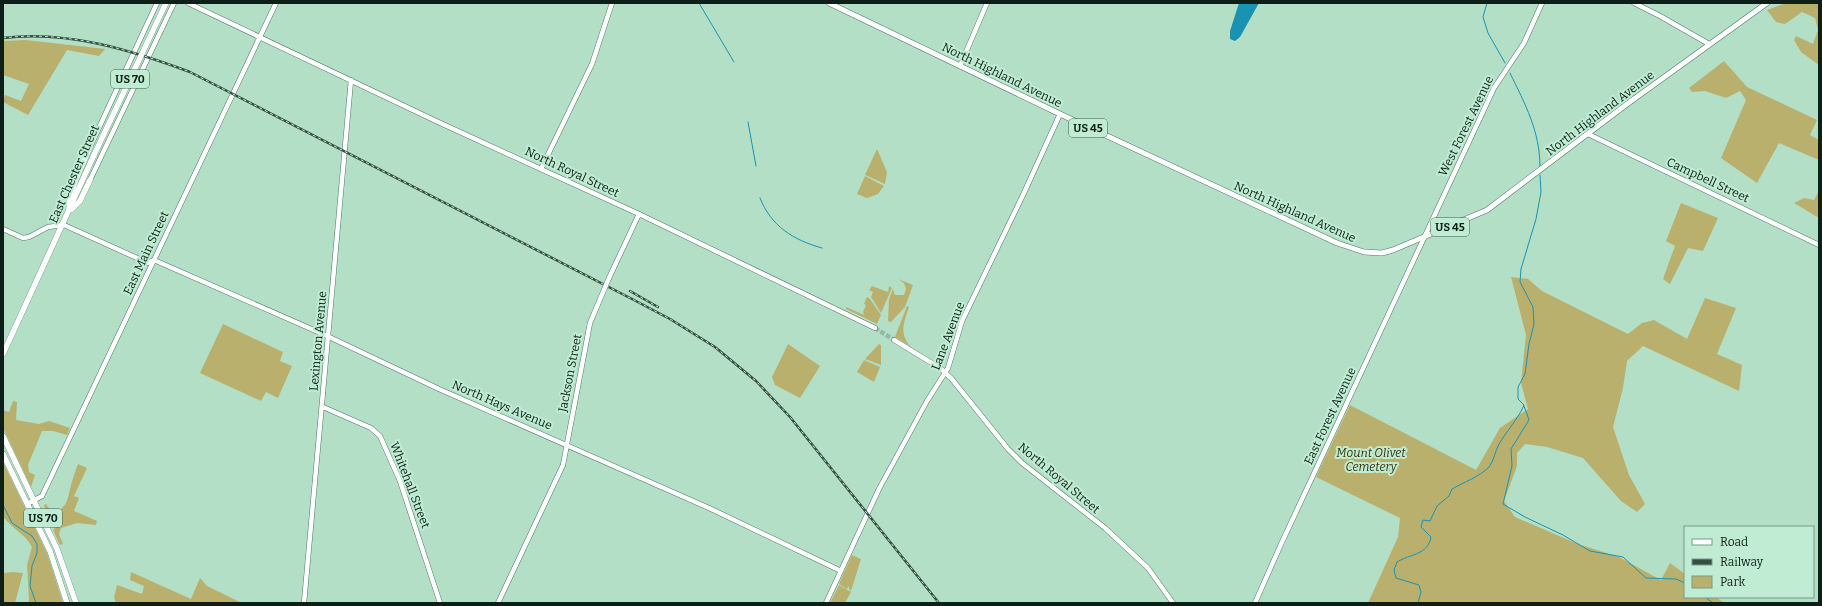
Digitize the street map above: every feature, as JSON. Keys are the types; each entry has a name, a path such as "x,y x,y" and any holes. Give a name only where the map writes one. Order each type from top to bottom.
{"highway":[{"name":"East Chester Street","path":"3,354 166,3"},
{"path":"69,212 70,200 77,177 90,147"},
{"path":"69,212 80,201 90,180"},
{"name":"US 70","path":"3,436 58,549 76,603"},
{"name":"US 70","path":"3,454 50,551 67,603"}],"main road":[{"name":"North Highland Avenue","path":"829,3 1060,114 1349,248 1364,252 1382,252 1404,246 1487,210 1709,44 1767,3"}],"street":[{"path":"90,147 157,3"},
{"path":"90,180 174,3"},
{"name":"North Royal Street","path":"188,3 436,121 639,214 875,328"},
{"name":"East Main Street","path":"27,504 42,496 197,166 276,3"},
{"path":"541,169 592,64 612,3"},
{"path":"960,66 987,3"},
{"name":"West Forest Avenue","path":"1424,238 1494,88 1522,47 1542,3"},
{"path":"1634,3 1709,44"},
{"name":"Lexington Avenue","path":"304,603 323,407 351,80"},
{"name":"Lane Avenue","path":"826,603 879,489 927,402 946,373 952,359 962,322 1060,114"},
{"name":"Campbell Street","path":"1588,134 1819,245"},
{"name":"Jackson Street","path":"498,603 563,465 590,324 609,278 639,214"},
{"path":"3,229 23,238 29,237 48,227 64,224"},
{"name":"North Hays Avenue","path":"64,224 148,263 154,260 328,337 439,389 709,508 841,571"},
{"name":"East Forest Avenue","path":"1255,603 1424,238"},
{"name":"North Royal Street","path":"894,340 946,373 958,385 1008,449 1022,463 1110,533 1148,568 1173,603"},
{"name":"Whitehall Street","path":"323,407 371,428 380,436 400,481 440,603"}],"green space":[{"path":"1786,3 1819,3 1819,65 1801,52 1794,40 1796,36 1813,44 1818,30 1815,18 1802,12 1785,24 1776,22 1767,10"},
{"path":"26,40 105,49 99,56 67,50 28,115 3,102 5,95 21,101 29,84 3,75 3,41"},
{"path":"1724,61 1747,87 1817,120 1810,135 1819,140 1819,160 1779,143 1757,183 1721,158 1746,100 1740,91 1726,98 1705,91 1692,92 1689,88"},
{"path":"877,149 887,172 885,184 865,175"},
{"path":"865,176 884,186 878,194 867,198 857,194"},
{"path":"1819,191 1819,218 1794,203 1804,198 1814,200"},
{"path":"1681,203 1718,218 1703,251 1688,248 1670,284 1663,279 1675,246 1666,241"},
{"name":"Mount Olivet Cemetery","path":"1511,277 1528,279 1542,291 1628,334 1642,323 1654,320 1687,339 1705,298 1736,308 1717,354 1742,365 1739,391 1643,346 1627,361 1623,388 1613,427 1629,475 1645,504 1637,512 1621,501 1583,458 1547,447 1525,444 1517,453 1517,466 1504,501 1515,517 1578,544 1619,557 1661,580 1670,563 1684,573 1684,598 1717,598 1724,603 1368,603 1398,537 1400,518 1316,477 1350,405 1476,470 1500,428 1528,409 1521,383 1526,335"},
{"path":"898,279 913,285 905,307 891,322 888,321 889,299 893,289 895,295 904,295 906,289 904,283"},
{"path":"872,286 888,292 889,286 892,288 881,313 871,297 873,292 869,290"},
{"path":"867,297 881,315 877,324 846,309 846,307 864,315 863,312 866,305 864,304"},
{"path":"907,306 909,307 904,323 904,337 910,346 895,337"},
{"path":"223,324 283,352 280,361 292,366 278,398 266,392 261,401 200,373"},
{"path":"788,344 820,366 800,398 775,385 772,377"},
{"path":"879,344 881,345 881,365 865,359"},
{"path":"864,360 880,367 874,382 857,372"},
{"path":"13,401 17,402 16,420 39,424 49,421 70,428 67,435 53,431 42,431 28,465 29,472 35,475 31,487 3,428 3,410 9,412"},
{"path":"3,462 47,553 63,603 28,603 27,565 32,547 29,542 4,518 2,500"},
{"path":"78,464 87,468 74,496 79,498 74,511 97,521 96,525 77,523 61,528 59,534 63,544 60,545 53,530 58,525 54,517 49,519 44,505 46,504 52,513 63,507 67,501"},
{"path":"852,555 861,559 851,591 849,586 847,589 839,584"},
{"path":"131,572 191,599 200,578 207,586 242,603 116,603 114,597 117,585 142,594 144,586 130,580"},
{"path":"3,573 23,573 15,603 3,602"},
{"path":"839,585 851,592 845,603 830,603"}],"water":[{"path":"1239,3 1259,3 1240,37 1235,41 1230,39 1230,31"}],"waterway":[{"path":"699,3 734,62"},
{"path":"1487,3 1483,17 1488,33 1505,63"},
{"path":"1510,73 1531,118 1537,141 1540,167"},
{"path":"748,122 756,166"},
{"path":"1418,603 1421,592 1419,585 1396,578 1394,570 1397,562 1422,551 1426,547 1431,537 1421,527 1423,520 1430,521 1437,506 1449,496 1452,489 1476,477 1489,467 1499,444 1524,405 1518,399 1518,387 1525,374 1529,344 1534,324 1533,307 1520,282 1521,269 1536,219 1541,192 1540,175"},
{"path":"760,198 770,216 784,230 802,241 822,248"},
{"path":"1524,406 1529,420 1511,449 1512,466 1503,504 1525,517 1563,535 1590,551 1623,557 1646,578 1676,579 1684,583"},
{"path":"3,505 12,523 32,536 37,544 37,553 32,566 30,586 36,603"},
{"path":"1706,598 1713,603"}],"tunnel":[{"path":"875,328 894,340"}],"railway":[{"path":"3,38 27,36 75,39 122,49 190,72 670,319 715,347 756,381 790,417 939,603"},
{"path":"630,291 658,307"}]}
